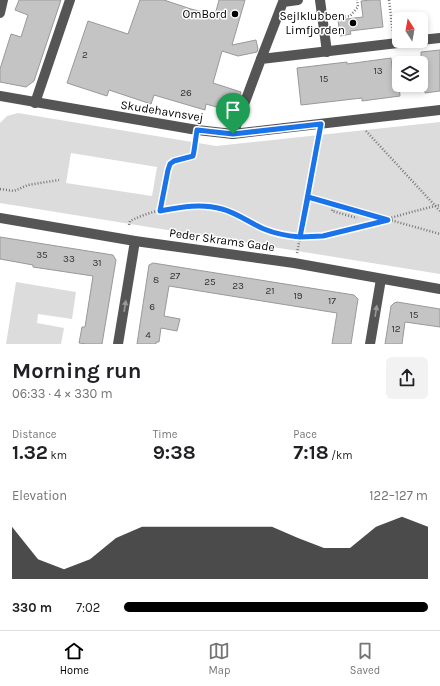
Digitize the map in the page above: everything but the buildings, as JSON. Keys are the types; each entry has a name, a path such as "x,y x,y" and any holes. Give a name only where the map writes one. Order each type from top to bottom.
{"street":[{"path":"0,13 3,0"},
{"path":"35,103 70,0"},
{"path":"233,134 282,2 298,0"},
{"path":"320,0 327,52"},
{"path":"428,39 440,38"},
{"path":"261,59 392,44"},
{"name":"Skudehavnsvej","path":"0,96 197,130 233,134 440,110"},
{"name":"Peder Skrams Gade","path":"0,218 135,240 294,263 440,289"},
{"path":"118,344 135,240"},
{"path":"370,344 381,278"}],"path":[{"path":"323,19 350,16 358,7 357,0"},
{"path":"389,0 392,26"},
{"path":"356,120 440,211"},
{"path":"294,263 321,124"},
{"path":"160,211 170,164 174,161 193,156 197,130"},
{"path":"0,189 14,191 28,185 59,180"},
{"path":"308,197 440,234"},
{"path":"334,204 332,211 357,218"},
{"path":"129,225 130,221 140,216 160,211 185,206 205,206 223,209 240,216 265,230 280,235 300,237 323,236 440,205"}],"shaded area":[{"path":"18,113 216,146 440,122 440,274 0,203 0,123 7,116","holes":["71,153 157,167 152,196 66,183"]},
{"path":"16,282 76,292 72,319 38,314 37,323 64,328 61,344 6,344"}],"place":[{"name":"OmBord","path":"235,14"},
{"name":"Sejlklubben Limfjorden","path":"353,23"}],"route":[{"path":"233,134 197,130 193,156 174,161 170,164 160,211 185,206 205,206 223,209 240,216 265,230 280,235 300,237 308,197 388,220 323,236 300,237 321,124 233,134"}]}
